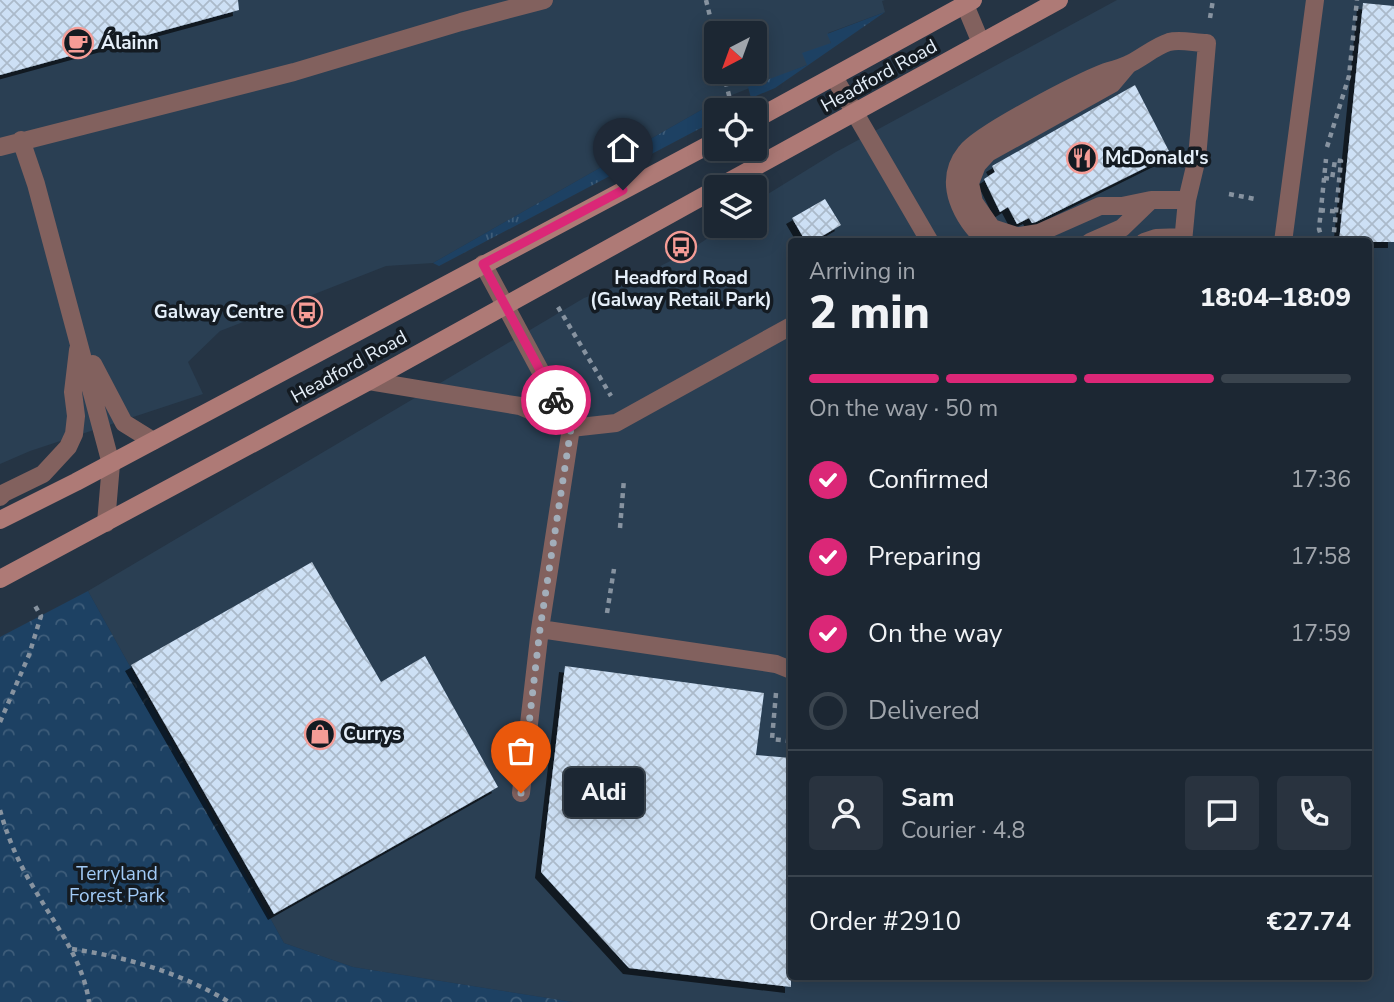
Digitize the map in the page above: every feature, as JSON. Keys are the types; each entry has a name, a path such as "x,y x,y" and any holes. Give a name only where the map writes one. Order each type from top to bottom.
{"main road":[{"name":"Headford Road","path":"741,175 981,43 1034,6 1059,0"},
{"name":"Headford Road","path":"767,113 966,2"},
{"name":"Headford Road","path":"0,520 111,464 704,147"},
{"name":"Headford Road","path":"0,579 369,381 704,195"}],"lane":[{"path":"0,147 294,72 448,25 544,0"},
{"path":"1284,238 1315,0"},
{"path":"966,2 981,43"},
{"path":"983,238 967,220 958,204 955,187 957,169 964,153 976,142 1042,104 1105,73 1128,65 1169,42 1207,43 1197,158 1187,200 1183,238"},
{"path":"1021,238 992,228 974,202 970,183 977,165 988,153 1112,84 1128,65"},
{"path":"834,77 928,238"},
{"path":"21,141 36,184 111,464 106,523"},
{"path":"1017,237 1039,233 1100,206 1187,200"},
{"path":"1099,238 1122,228 1151,201"},
{"path":"483,264 571,428 540,629 521,793"},
{"path":"369,381 520,406 571,428 616,423 788,328"},
{"path":"79,340 124,423 153,441"},
{"path":"0,497 43,474 68,447 74,434 73,392 79,340"},
{"path":"540,629 776,664 788,669"}],"path":[{"path":"706,0 711,21"},
{"path":"1322,238 1319,229 1320,210 1327,147 1349,76 1357,0"},
{"path":"1324,178 1332,179 1335,160 1341,161 1339,212 1334,238"},
{"path":"1229,194 1255,199"},
{"path":"1320,210 1339,212"},
{"path":"544,282 613,398"},
{"path":"620,528 625,479"},
{"path":"606,620 614,569"},
{"path":"0,722 29,655 41,617 34,604"},
{"path":"0,810 10,843 32,887 72,949 87,985 89,1002"},
{"path":"72,949 154,967 206,988 229,1002"}],"shaded area":[{"path":"0,0 885,0 882,1 885,12 828,33 831,43 807,65 767,81 767,21 704,21 704,84 760,84 724,98 704,98 704,108 433,263 386,266 220,331 188,362 203,394 30,451 0,464"},
{"path":"1117,0 1394,0 1394,1002 573,1002 353,967 284,943 88,591 584,298 629,282 684,254 708,238 767,238 767,195 836,152"}],"green space":[{"path":"885,12 775,88 751,98 748,87 767,84 767,80 807,65 802,53 831,43 827,34"},
{"path":"704,108 704,126 439,266 433,263"},
{"name":"Terryland Forest Park","path":"88,591 284,943 353,967 573,1002 0,1002 0,637"}],"building":[{"path":"0,0 238,0 239,10 0,75"},
{"path":"1363,3 1394,6 1394,242 1372,242 1372,238 1339,238"},
{"name":"McDonald's","path":"1135,85 1171,155 1036,222 1032,223 1029,218 1017,224 1008,207 1000,212 984,179 995,172 992,166"},
{"path":"825,199 841,225 819,238 804,238 792,218"},
{"name":"Currys","path":"312,562 381,682 425,656 498,787 274,914 131,665"},
{"path":"565,666 764,693 756,755 788,758 788,980 791,980 791,987 629,968 541,872"}],"way so far":[{"path":"521,793 540,629 571,428 556,400"}],"place":[{"name":"Álainn","path":"78,43"},
{"name":"McDonald's","path":"1082,158"},
{"name":"Headford Road (Galway Retail Park)","path":"681,247"},
{"name":"Galway Centre","path":"307,312"},
{"name":"Currys","path":"320,734"},
{"name":"Aldi","path":"521,793"}],"route":[{"path":"556,400 483,264 623,190"}]}
